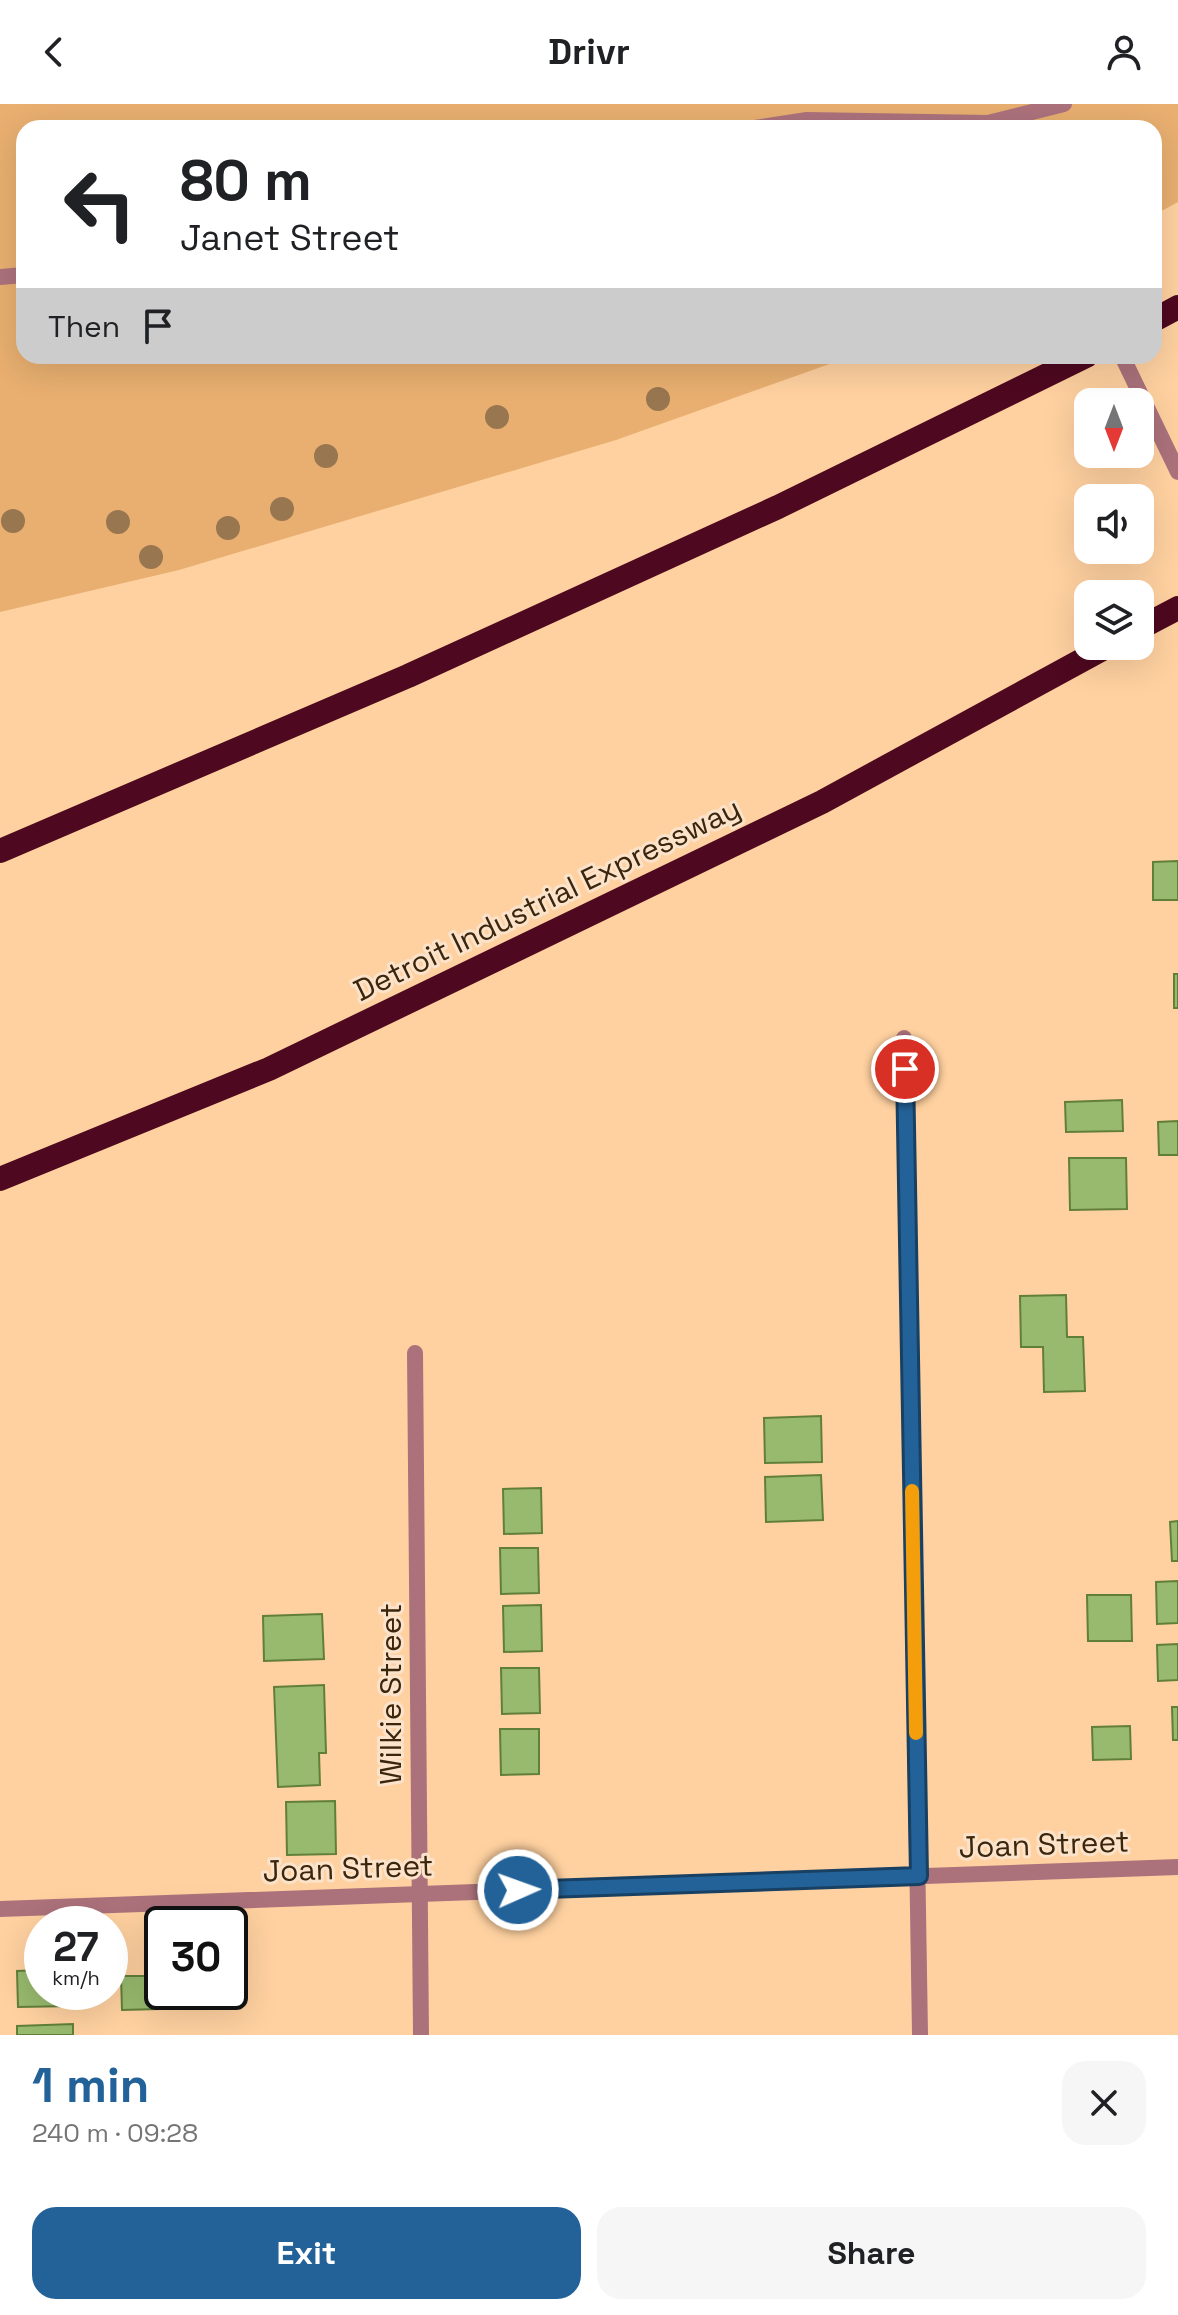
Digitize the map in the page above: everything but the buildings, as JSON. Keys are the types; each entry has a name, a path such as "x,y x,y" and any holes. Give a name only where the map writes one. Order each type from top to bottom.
{"highway":[{"path":"0,851 493,637 778,507 1070,364"},
{"path":"1154,621 1178,608"},
{"name":"Detroit Industrial Expressway","path":"0,1179 283,1062 822,802 1082,660"}],"street":[{"path":"1000,120 1064,104"},
{"path":"1126,364 1178,472"},
{"path":"904,1038 920,2035"},
{"name":"Wilkie Street","path":"415,1353 421,2035"},
{"name":"Joan Street","path":"0,1909 1178,1867"}],"shaded area":[{"path":"0,104 1178,104 1178,202 1162,211 1162,120 16,120 16,364 830,364 616,440 179,570 0,612"}],"slow traffic":[{"path":"912,1491 916,1733"}],"route":[{"path":"518,1890 919,1876 905,1069"}]}
